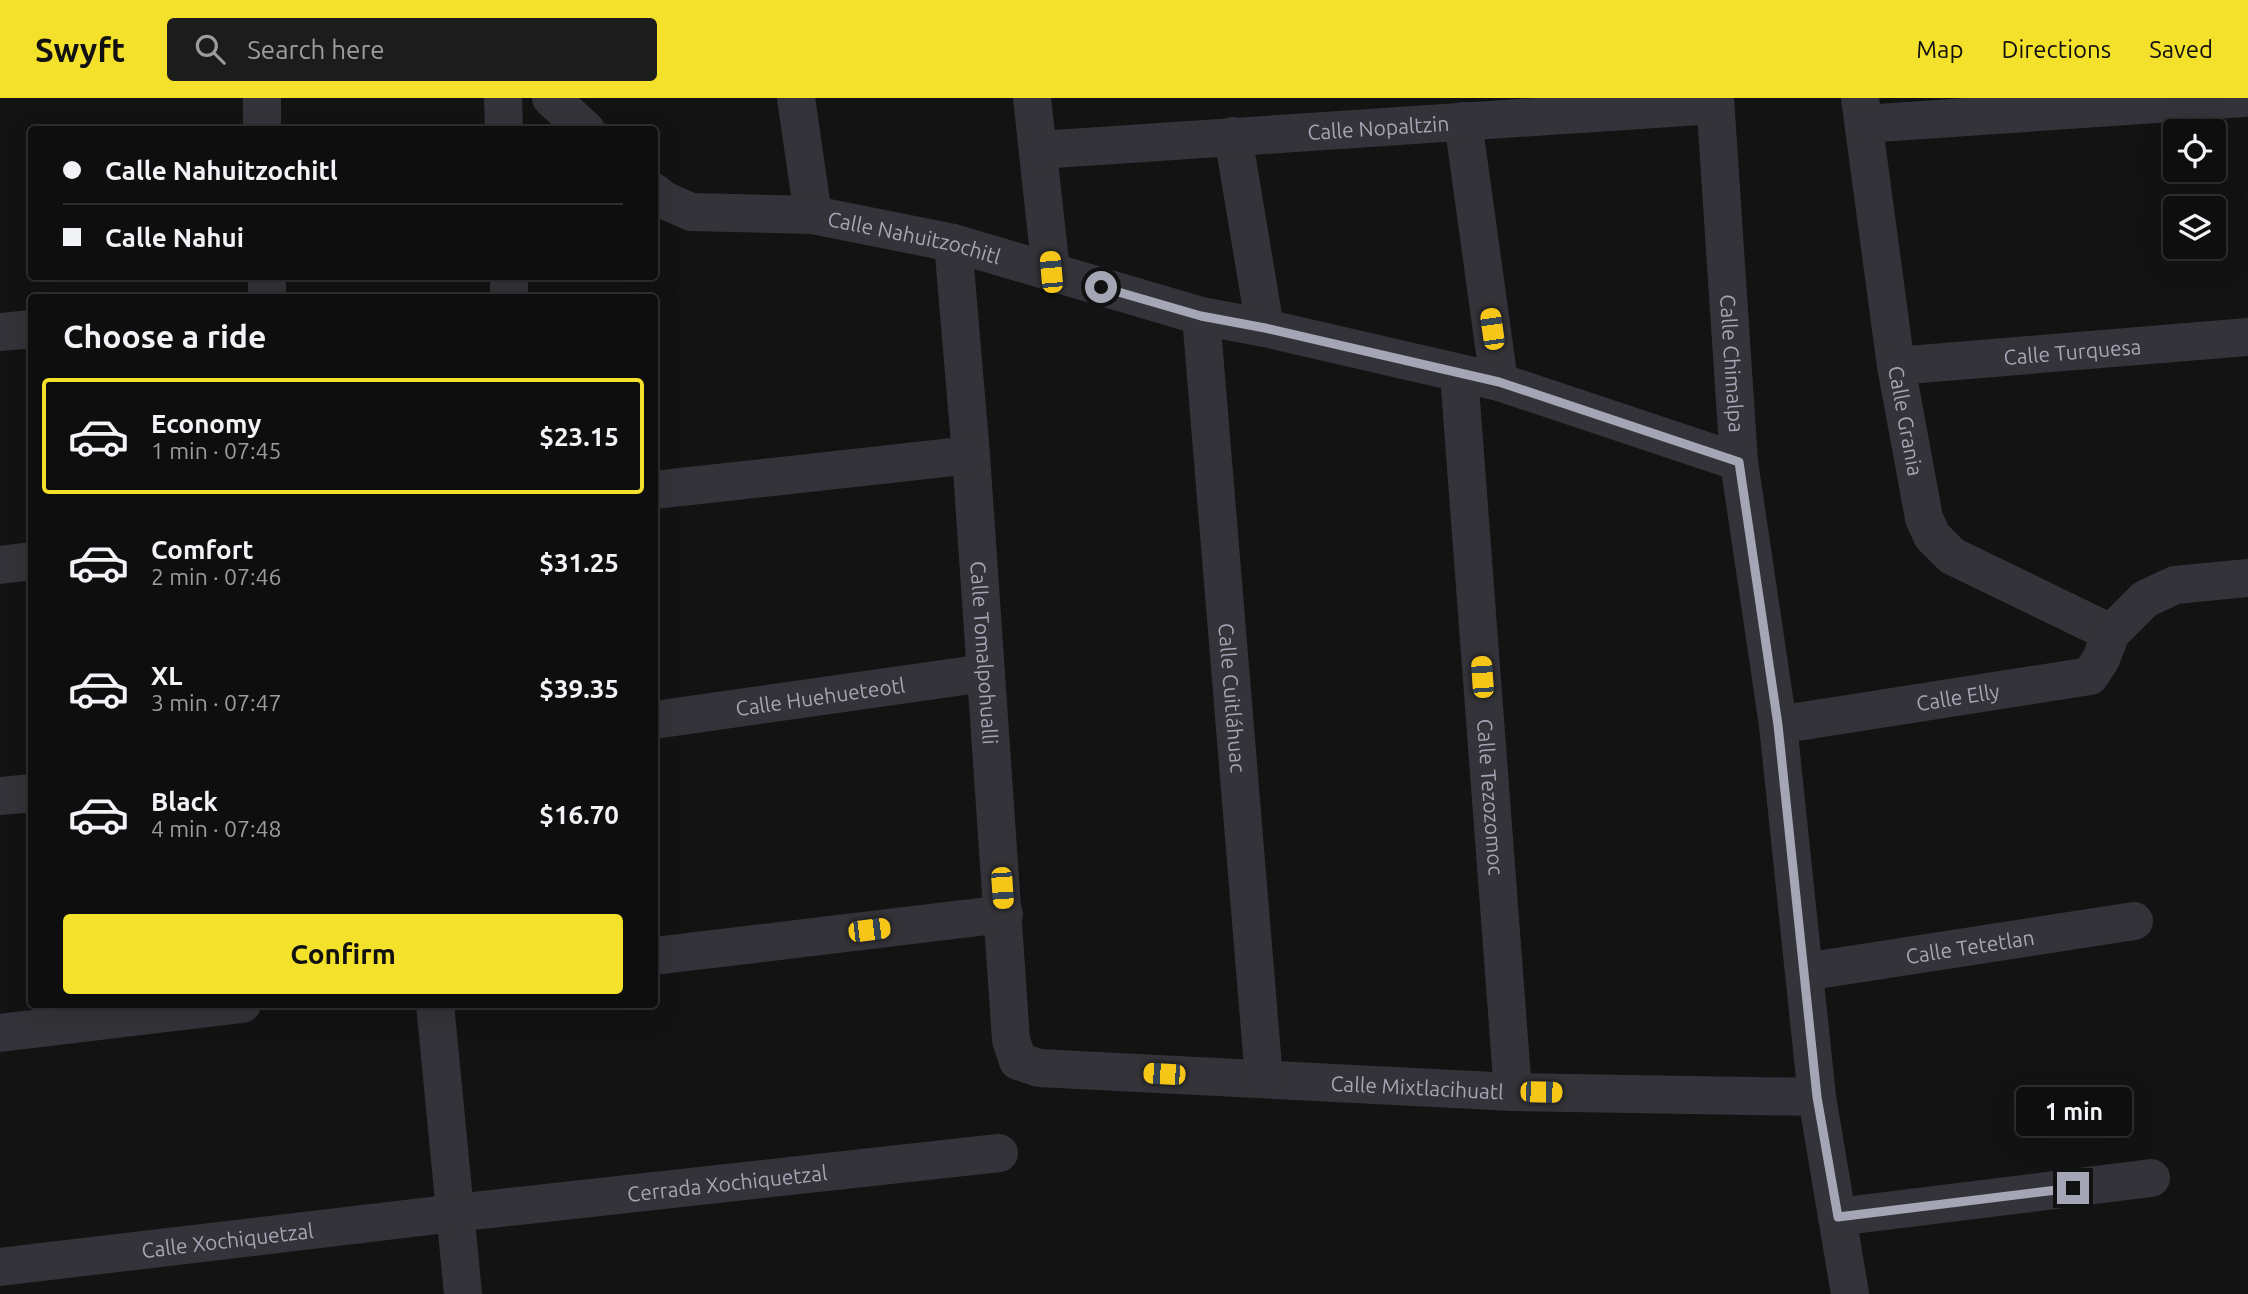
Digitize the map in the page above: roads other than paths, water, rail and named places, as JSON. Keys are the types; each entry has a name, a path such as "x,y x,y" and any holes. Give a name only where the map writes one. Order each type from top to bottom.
{"street":[{"path":"262,98 262,126"},
{"path":"503,98 504,126"},
{"path":"551,98 582,126"},
{"path":"796,98 813,215"},
{"path":"1032,98 1051,272"},
{"path":"1862,111 2244,98"},
{"name":"Calle Nopaltzin","path":"1039,150 1715,102"},
{"name":"Calle Chimalpa","path":"1715,102 1739,462 1778,725 1817,1097 1850,1294"},
{"name":"Calle Grania","path":"1862,111 1896,366 1924,518 1932,536 1952,556 2111,633"},
{"path":"1463,121 1499,382"},
{"path":"1233,136 1265,328"},
{"name":"Calle Nahuitzochitl","path":"658,195 691,212 813,215 953,243 1201,316 1265,328 1499,382 1739,462"},
{"name":"Calle Tomalpohualli","path":"953,243 971,454 1011,1040 1018,1061"},
{"name":"Calle Cuitláhuac","path":"1201,316 1264,1079"},
{"path":"0,332 28,329"},
{"name":"Calle Turquesa","path":"1896,366 2248,337"},
{"name":"Calle Tezozomoc","path":"1459,374 1513,1092"},
{"path":"658,490 971,454"},
{"path":"0,565 28,562"},
{"path":"2111,633 2145,599 2175,585 2248,578"},
{"name":"Calle Elly","path":"1778,725 2090,676 2101,659 2111,633"},
{"name":"Calle Huehueteotl","path":"658,719 985,673"},
{"path":"0,796 28,793"},
{"path":"658,956 1004,914"},
{"name":"Calle Tetetlan","path":"1804,972 2134,921"},
{"path":"0,1033 209,1008"},
{"path":"435,1008 463,1294"},
{"name":"Calle Mixtlacihuatl","path":"1018,1061 1039,1068 1513,1092 1817,1097"},
{"name":"Cerrada Xochiquetzal","path":"455,1213 999,1153"},
{"path":"1838,1217 2151,1178"},
{"name":"Calle Xochiquetzal","path":"0,1267 455,1213"}]}
